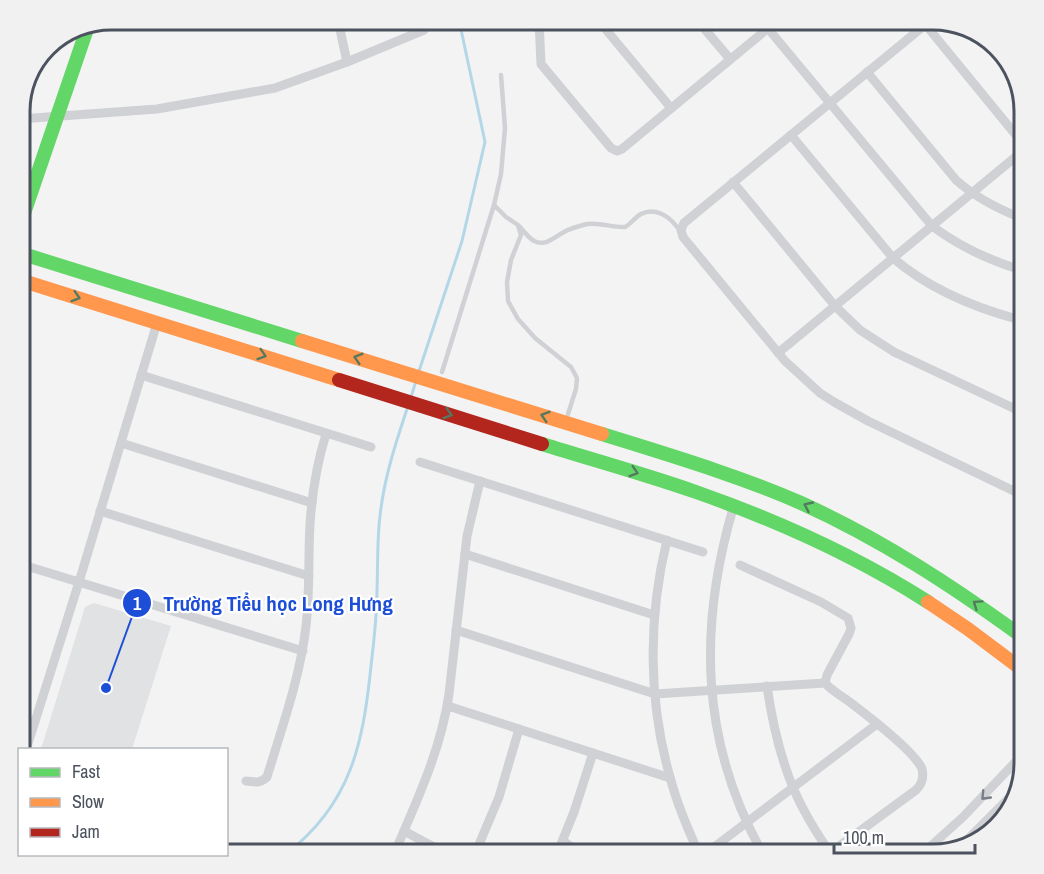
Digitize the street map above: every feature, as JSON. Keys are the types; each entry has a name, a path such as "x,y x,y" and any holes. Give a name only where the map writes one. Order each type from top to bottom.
{"street":[{"path":"340,30 346,62"},
{"path":"30,118 157,109 275,88 424,30"},
{"path":"539,30 541,64 616,151 766,30"},
{"path":"606,30 671,108"},
{"path":"705,30 730,59"},
{"path":"770,30 932,226 964,247 1014,267"},
{"path":"918,30 684,223 681,234 778,352 808,383 868,422 1014,491"},
{"path":"934,30 1014,132"},
{"path":"30,195 85,35"},
{"path":"867,72 956,180 972,193 1014,215"},
{"path":"791,135 893,258 920,278 943,291 1014,318"},
{"path":"778,352 1014,158"},
{"path":"733,182 835,306 860,330 894,352 1014,408"},
{"path":"30,256 743,480 802,503 880,542 945,582 1014,631"},
{"path":"30,283 734,505 800,532 875,571 945,613 1014,664"},
{"path":"30,737 157,323"},
{"path":"141,375 371,447"},
{"path":"246,780 262,782 267,777 292,698 303,651 307,623 312,503 326,434"},
{"path":"121,443 312,503"},
{"path":"420,462 703,552"},
{"path":"743,480 722,550 712,608 711,690 726,768 736,798 758,844"},
{"path":"399,844 429,770 448,706 465,554 472,510 480,481"},
{"path":"100,511 309,576"},
{"path":"667,540 657,587 654,615 655,694 663,752 682,815 694,844"},
{"path":"465,554 654,615"},
{"path":"740,565 821,602 848,618 851,628 849,634 826,675 825,683"},
{"path":"30,567 303,651"},
{"path":"456,630 655,694 825,683 896,740 921,768 922,779 916,790 843,844"},
{"path":"767,687 773,723 793,788 824,844"},
{"path":"448,706 670,778"},
{"path":"719,844 877,724"},
{"path":"480,844 499,797 519,729"},
{"path":"562,844 593,753"},
{"path":"934,844 963,818 1014,764"},
{"path":"976,832 1001,806"},
{"path":"404,831 427,844"},
{"path":"563,841 567,844"}],"lane":[{"path":"442,372 494,205 501,174 505,128 501,75"},
{"path":"494,205 532,240 540,243 546,243 563,232 587,224 625,227 642,214 649,212 664,214 677,227"},
{"path":"518,225 521,235 511,260 507,282 508,301 518,319 535,338 571,367 577,378 568,414"}],"shaded area":[{"path":"94,603 171,626 132,748 41,748 85,607"}],"waterway":[{"path":"419,371 462,241 485,142 461,30"},
{"path":"411,397 416,381"},
{"path":"298,844 326,814 350,771 358,747 368,694 374,638 378,534 384,488 408,406"}],"traffic: fast":[{"path":"30,196 85,35"},
{"path":"30,256 302,341"},
{"path":"602,434 752,483 831,517 916,565 1014,631"},
{"path":"542,444 677,485 756,515 844,554 928,602"}],"traffic: slow":[{"path":"30,283 339,380"},
{"path":"302,341 602,434"},
{"path":"928,602 1014,664"}],"traffic: jam":[{"path":"339,380 542,444"}],"place":[{"name":"Trường Tiểu học Long Hưng","path":"106,688"}]}
